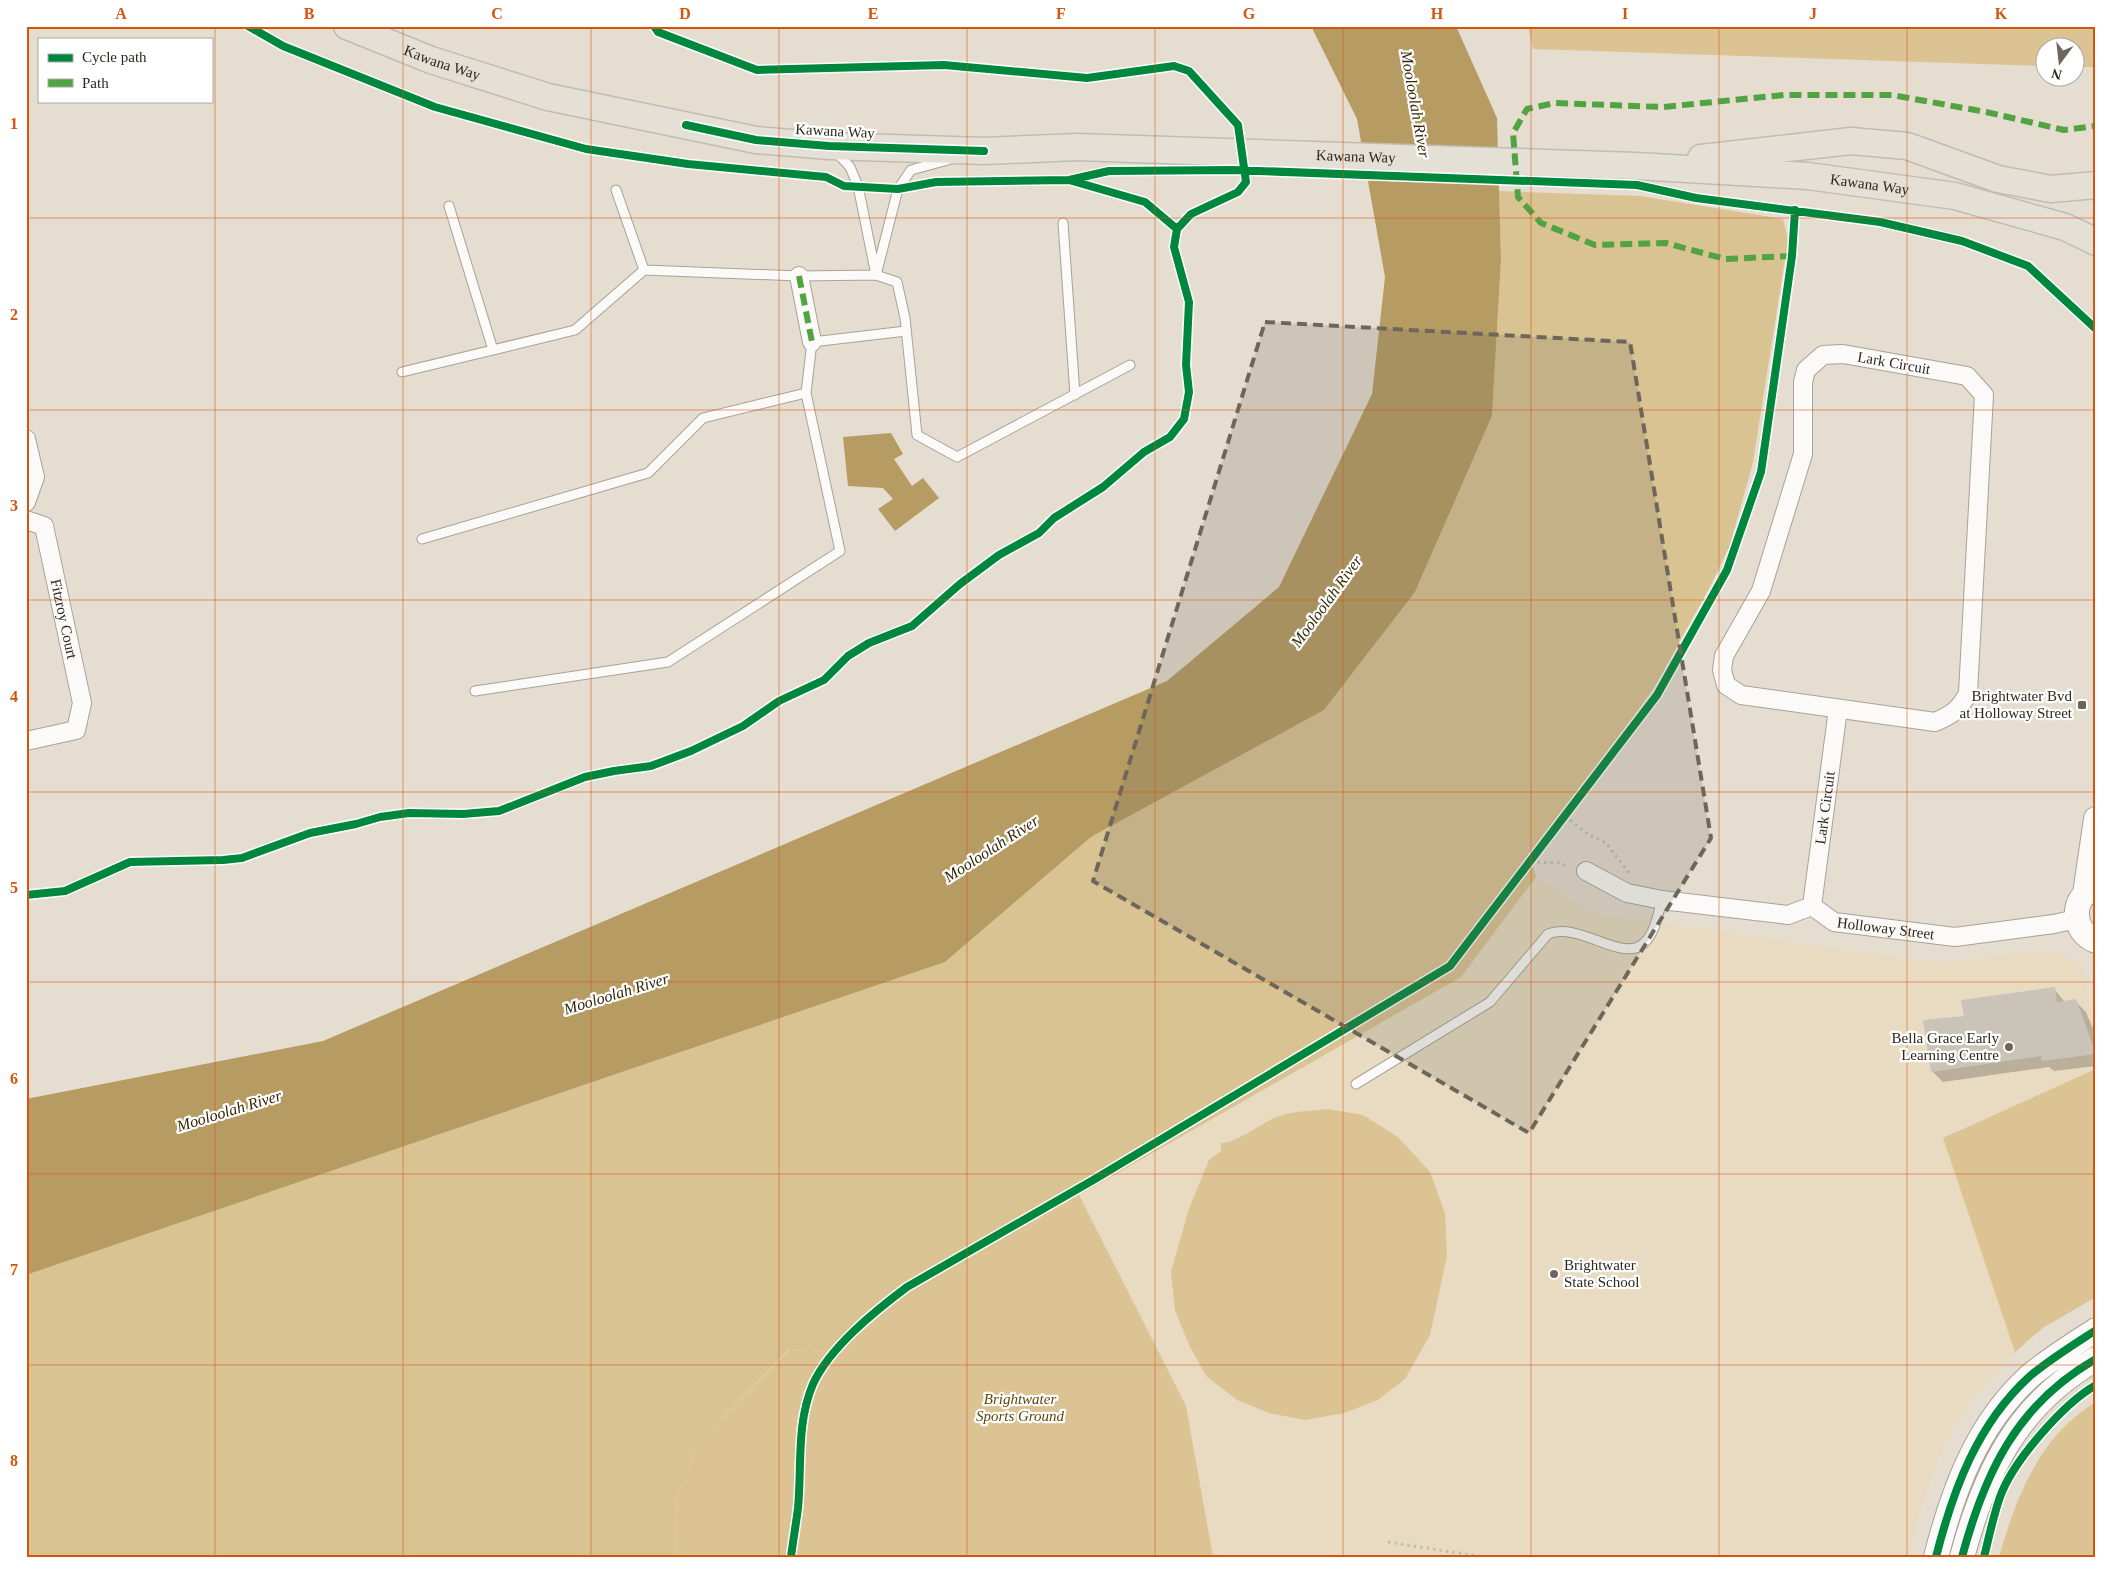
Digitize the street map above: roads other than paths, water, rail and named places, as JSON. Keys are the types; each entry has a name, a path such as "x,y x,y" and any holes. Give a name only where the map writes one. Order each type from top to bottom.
{"main road":[{"name":"Kawana Way","path":"347,26 431,60 548,97 756,140 829,146 984,151 1077,147 1226,154 1636,166 1808,176 1955,196 2065,227 2096,242"},
{"name":"Kawana Way","path":"686,125 1021,137 1077,147"},
{"name":"Kawana Way","path":"1636,166 1851,142 1907,146 1998,179 2051,189 2096,185"}],"street":[{"path":"800,276 812,342"},
{"name":"Lark Circuit","path":"1843,354 1967,376 1984,395 1968,693 1962,706 1951,716 1936,722 1838,709 1741,696 1726,685 1722,670 1724,656 1761,591 1803,454 1804,382 1806,370 1824,355 1843,354"},
{"path":"26,439 36,478 26,502"},
{"name":"Fitzroy Court","path":"26,520 44,526 82,703 76,730 26,741"},
{"name":"Lark Circuit","path":"1812,906 1838,709"},
{"path":"2094,945 2084,934 2076,919 2078,905 2090,891 2096,818"},
{"path":"1586,871 1627,893 1662,900 1788,915 1812,906"},
{"name":"Holloway Street","path":"1812,906 1834,922 1955,937 2054,924 2076,919"},
{"path":"1936,1557 1948,1511 1959,1480 1979,1440 2000,1409 2029,1377 2059,1354 2096,1330"},
{"path":"1962,1557 1983,1489 2010,1437 2054,1387 2096,1359"}],"lane":[{"path":"829,146 850,167 858,186 876,275"},
{"path":"876,275 898,189 911,170 984,151"},
{"path":"616,190 644,270"},
{"path":"449,206 493,350"},
{"path":"1063,223 1075,394"},
{"path":"402,372 575,330 644,270 800,276 876,275 897,282 906,330 917,435 957,457 1130,365"},
{"path":"475,691 668,662 840,551 806,393 812,342 906,330"},
{"path":"422,538 648,473 704,418 806,393"},
{"path":"1356,1084 1490,1002 1548,934 1558,930 1570,931 1618,948 1633,950 1644,944 1653,928 1662,900"}],"water":[{"name":"Mooloolah River","path":"1311,26 1456,26 1497,118 1501,259 1492,416 1415,592 1324,710 1091,837 945,962 26,1275 26,1099 323,1041 1167,681 1279,587 1372,394 1385,277 1357,119"},
{"path":"891,433 903,454 894,459 912,486 923,478 939,498 895,531 878,509 893,499 883,488 848,486 843,437"}],"place":[{"name":"Brightwater Bvd at Holloway Street","path":"2082,705"},
{"name":"Bella Grace Early Learning Centre","path":"2009,1047"},
{"name":"Brightwater State School","path":"1554,1274"}],"park label":[{"name":"Brightwater Sports Ground","path":"1020,1408"}]}
